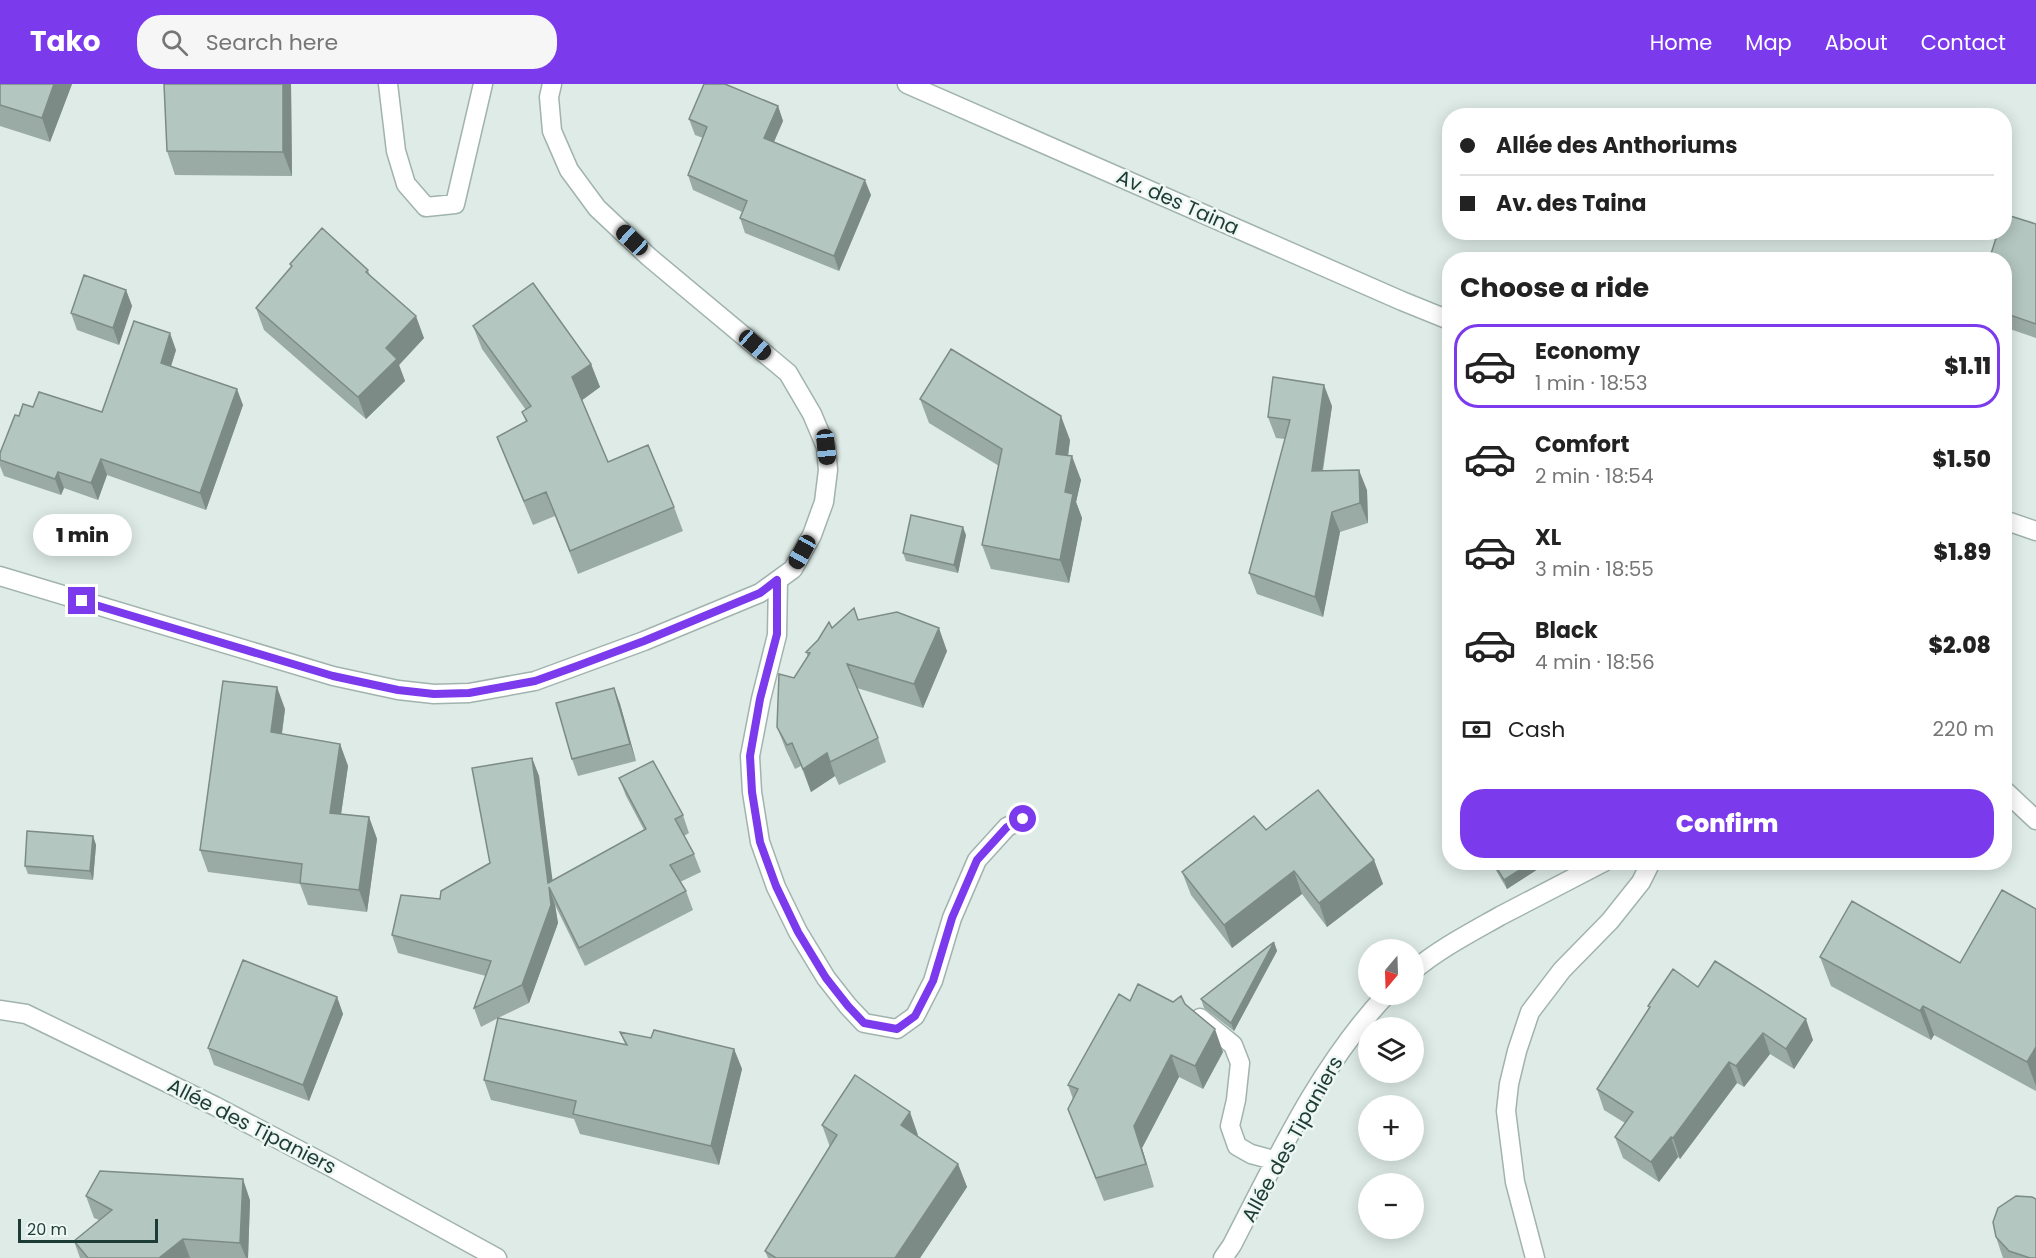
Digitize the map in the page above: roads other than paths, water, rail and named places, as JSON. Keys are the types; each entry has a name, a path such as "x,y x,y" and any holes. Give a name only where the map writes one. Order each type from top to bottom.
{"street":[{"path":"388,84 396,152 406,184 426,207 455,204 483,84"},
{"path":"0,576 333,676 398,690 434,694 469,693 535,681 644,641 760,593 793,569 812,535 824,502 828,470 826,447 812,414 788,373 649,256 597,208 569,170 552,131 549,97 552,84"},
{"name":"Av. des Taina","path":"908,84 1442,317"},
{"path":"2012,523 2036,531"},
{"path":"777,580 777,634 760,699 750,756 752,792 760,842 776,886 798,932 826,978 864,1023 897,1029 915,1016 933,981 952,918 977,860 1007,827 1023,819"},
{"path":"2012,798 2036,820"},
{"path":"1424,962 1480,927 1588,870"},
{"path":"1535,1258 1515,1182 1506,1111 1509,1084 1517,1051 1530,1012 1562,970 1610,921 1641,882 1647,870"},
{"name":"Allée des Tipaniers","path":"1223,1258 1329,1066 1377,1005"},
{"name":"Allée des Tipaniers","path":"0,1010 26,1014 215,1106 497,1258"},
{"path":"1200,1018 1233,1045 1240,1063 1236,1100 1230,1126 1237,1146 1251,1154 1277,1161"}]}
